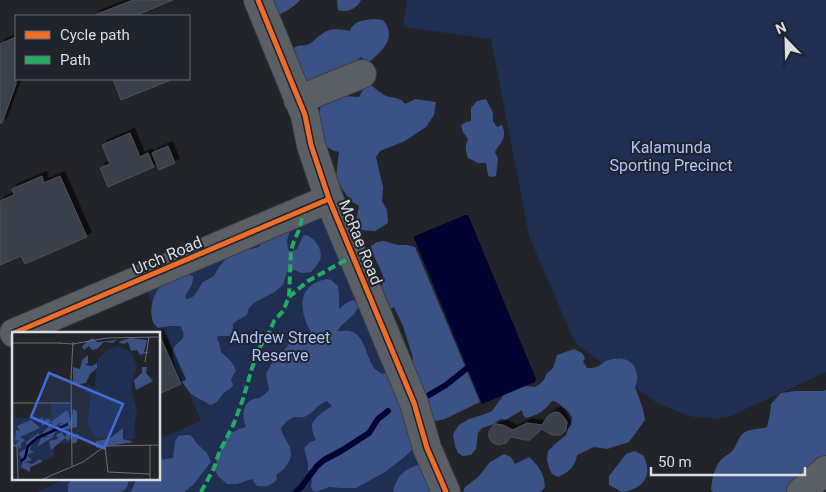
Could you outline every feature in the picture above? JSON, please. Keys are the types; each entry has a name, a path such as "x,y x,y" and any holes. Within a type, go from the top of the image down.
{"street":[{"name":"McRae Road","path":"245,0 292,118 310,145"},
{"name":"McRae Road","path":"258,0 305,115 310,145 329,199 414,403 427,448 446,492"},
{"path":"298,100 362,74"},
{"name":"Urch Road","path":"16,332 329,199"},
{"name":"Urch Road","path":"0,340 12,334"},
{"name":"McRae Road","path":"414,403 439,442 460,492"},
{"path":"801,492 826,470"}],"green space":[{"name":"Kalamunda Sporting Precinct","path":"407,0 826,0 826,372 728,417 718,419 694,417 657,403 575,343 529,236 491,39 403,27"},
{"name":"Andrew Street Reserve","path":"329,199 446,492 36,492 63,480 160,480 160,439 201,421 142,279"}],"shaded area":[{"path":"266,0 300,0 288,10 274,17"},
{"path":"337,0 361,0 354,8 345,11 338,10"},
{"path":"375,19 383,20 389,32 387,43 379,53 369,62 360,57 352,74 308,85 301,76 291,51 294,48 309,44 326,31 337,29 350,31 357,23"},
{"path":"371,85 384,95 403,101 405,104 415,99 436,102 434,115 426,127 405,141 380,151 376,157 383,187 382,201 387,210 388,223 375,231 362,230 356,220 359,206 351,201 342,189 336,176 339,152 330,149 324,144 318,130 319,113 324,97 359,97 365,86"},
{"path":"486,99 493,113 493,121 497,127 502,125 504,129 503,140 495,152 498,159 496,176 490,177 486,163 478,163 468,158 466,144 468,139 461,125 471,121 471,108 477,101"},
{"path":"465,215 469,217 536,379 535,382 482,404 414,238"},
{"path":"291,230 287,240 289,251 297,249 303,236 306,235 316,242 321,258 311,272 303,273 294,270 287,272 283,285 254,303 249,308 247,315 233,324 230,336 218,336 217,339 221,352 232,363 236,371 231,379 232,387 218,401 210,405 189,392 175,366 172,354 173,349 184,334 180,326 158,328 153,322 151,308 156,293 165,282 187,273 193,276 191,286 185,298 188,299 194,296 203,282 214,276 225,260 238,250 259,247 265,238"},
{"path":"384,241 415,247 480,402 445,419 435,421 427,416 411,373 413,358 403,326 394,307 387,311 377,294 383,284 383,278 371,246 377,242"},
{"path":"327,279 338,286 339,309 353,300 359,306 354,314 337,331 350,331 357,335 375,369 382,374 390,371 420,444 385,472 356,488 329,487 316,492 312,490 312,481 304,448 310,442 316,440 312,427 319,415 332,406 327,401 305,417 294,417 287,421 281,428 291,453 288,463 276,474 277,479 271,485 257,486 252,479 237,484 227,484 218,476 214,468 219,453 228,435 246,427 244,412 246,405 269,390 266,374 273,361 287,347 291,339 311,332 304,316 303,300 305,293 317,282"},
{"path":"574,349 582,353 585,358 583,362 587,368 599,366 606,361 614,359 626,360 633,364 637,373 635,387 645,420 629,442 607,449 594,447 577,455 571,469 565,473 558,477 552,474 547,459 548,451 566,435 571,421 566,411 556,402 552,401 543,410 534,415 526,418 522,410 504,421 482,428 478,433 476,449 471,455 463,456 458,453 453,434 459,425 469,419 492,411 508,389 539,385 546,374 553,368 557,355"},
{"path":"826,390 826,479 789,492 713,492 711,490 718,464 732,451 744,432 767,427 771,404 781,393"},
{"path":"190,435 206,452 211,462 193,485 184,492 131,492 136,480 160,480 160,460 173,458 175,441 178,436"},
{"path":"635,451 644,456 647,465 646,477 638,487 622,492 609,485 609,476 626,454"},
{"path":"504,454 511,457 515,464 529,457 533,460 543,478 545,487 541,492 463,492 465,487 478,477 490,462"},
{"path":"424,463 431,492 393,492 397,480 404,472"},
{"path":"72,480 128,480 128,483 121,492 68,492 68,484"}],"building":[{"path":"133,0 173,0 137,15 95,15"},
{"path":"15,37 16,84 2,123 0,123 0,44"},
{"path":"113,80 171,80 121,100"},
{"path":"130,133 140,157 148,153 154,167 108,187 100,168 110,164 102,145"},
{"path":"168,146 175,163 159,170 152,153"},
{"path":"42,176 44,183 60,176 87,237 25,264 21,256 0,265 0,201 14,195 12,189"},
{"path":"160,336 181,384 160,394"},
{"path":"556,412 560,413 567,422 566,430 560,435 552,435 542,429 530,440 511,437 506,443 499,445 493,443 489,438 489,431 496,424 513,430 527,423 542,425 547,417"}],"waterway":[{"path":"429,395 446,385 466,369"},
{"path":"296,492 317,466 369,433 378,419 388,411"}],"marked path":[{"path":"201,492 234,423 260,347 274,321 283,311 289,297 291,251 304,210"},
{"path":"289,297 308,281 353,256"}],"cycle path":[{"path":"258,0 305,115 311,145 329,199 414,403 427,448 446,492"},
{"path":"16,332 329,199"}]}
